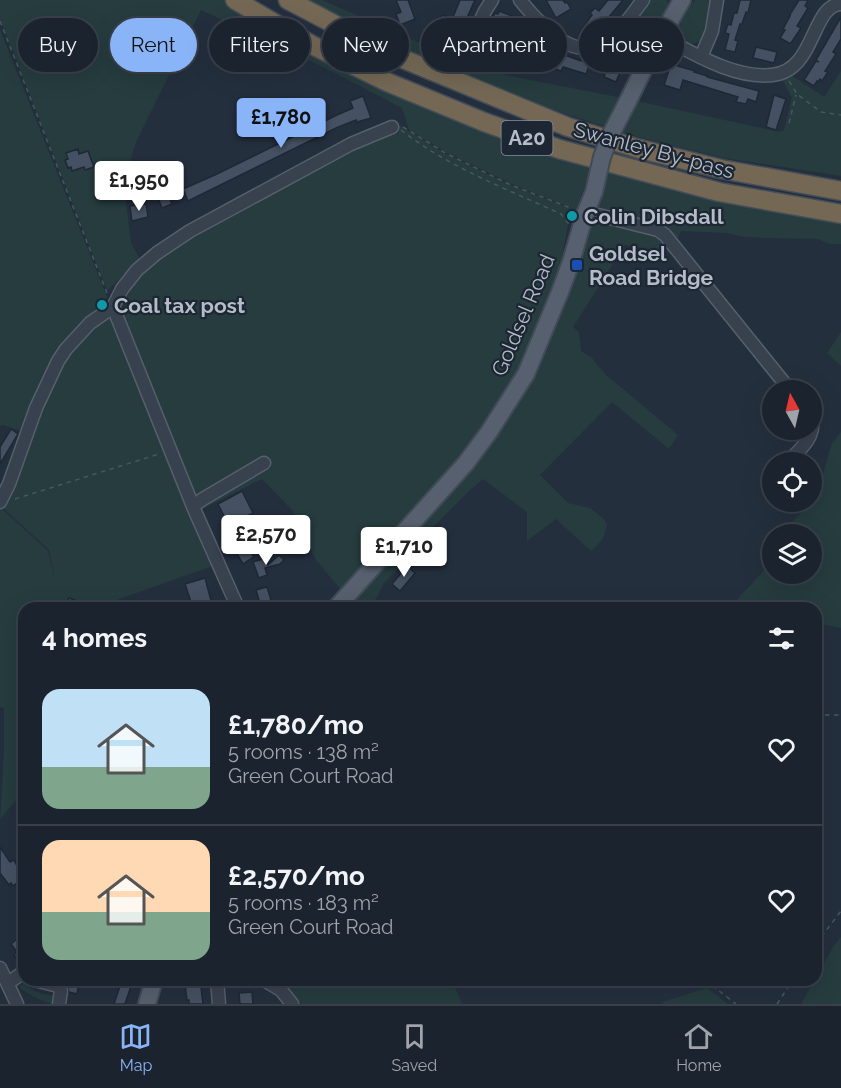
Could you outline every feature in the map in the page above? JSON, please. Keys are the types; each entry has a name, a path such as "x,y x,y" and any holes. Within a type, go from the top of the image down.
{"highway":[{"name":"Swanley By-pass","path":"235,0 312,45 387,82 484,122 549,145 719,192 841,214"},
{"name":"Swanley By-pass","path":"288,0 391,54 568,127 636,148 721,169 841,191"}],"main road":[{"name":"Goldsel Road","path":"671,18 682,0"},
{"name":"Goldsel Road","path":"341,602 466,463 489,432 525,374 560,292 594,192 602,157 610,136 642,72"},
{"path":"147,1004 152,986"}],"street":[{"path":"482,18 492,0"},
{"path":"520,0 551,32 581,48 601,44 617,33 643,0"},
{"path":"701,57 712,31 717,0"},
{"path":"684,48 744,73 774,75 784,72 797,63 805,52 824,13 836,3"},
{"path":"6,501 9,484 36,408 58,361 90,323 112,307 137,270 190,231 351,144 396,126"},
{"path":"584,219 599,217 658,230 665,235 782,380"},
{"path":"112,307 193,506 235,602"},
{"path":"796,452 807,440"},
{"path":"193,506 264,463"},
{"path":"0,969 17,1004"},
{"path":"8,983 18,976"},
{"path":"58,986 61,991 59,1004"},
{"path":"218,986 219,1004"},
{"path":"274,986 281,990 292,1004"}],"path":[{"path":"0,21 112,307"},
{"path":"784,72 797,94 821,112 841,115"},
{"path":"789,123 797,94"},
{"path":"396,126 447,154 584,219"},
{"path":"396,126 417,143 477,175 561,214 570,226 584,219"},
{"path":"6,501 171,450"},
{"path":"822,716 841,715"},
{"path":"822,936 841,911"},
{"path":"713,986 736,1004"},
{"path":"777,1004 789,986"}],"green space":[{"path":"0,0 233,0 264,18 218,18 201,10 197,18 110,18 110,72 170,72 136,142 124,185 131,243 140,259 107,291 21,72 98,72 98,18 18,18 18,65 0,19"},
{"path":"304,0 322,0 363,18 338,18"},
{"path":"649,0 667,0 668,5 661,18 635,18"},
{"path":"695,0 714,0 708,33 705,32 698,42 690,44 684,40 684,18 681,18"},
{"path":"0,30 107,297 86,319 25,432 0,426"},
{"path":"409,38 421,43 421,59 409,54"},
{"path":"310,45 322,50 322,67 310,61"},
{"path":"841,71 841,176 724,158 638,137 473,82 450,72 496,72 780,132 784,130 792,98 782,79 791,75 824,97"},
{"path":"333,72 378,72 595,158 576,210 512,184 447,153 409,130 402,108"},
{"path":"399,125 446,154 511,185 571,209 562,257 559,292 488,431 346,596 316,560 293,511 262,479 196,512 129,347 123,303 141,274 185,238 252,206 292,176 351,144"},
{"path":"606,163 841,214 841,244 830,244 818,239 744,237 727,233 681,231 672,253 625,245 573,327 579,332 581,351 592,358 605,374 678,435 669,449 612,402 540,475 568,503 590,508 604,519 607,525 603,539 591,551 556,519 527,541 527,512 483,479 424,536 434,550 431,557 408,559 384,583 376,599 371,602 349,602 466,463 566,296 579,267 596,211"},
{"path":"99,317 117,321 218,564 111,602 18,602 18,798 0,819 4,708 0,707 0,507 48,551 55,581 49,550 0,505 53,374"},
{"path":"841,332 841,366 827,353"},
{"path":"841,432 841,628 822,624 822,602 735,602 762,573 762,584 822,584 822,524 790,524 801,512 822,512 823,474 832,443"},
{"path":"841,937 841,1004 801,1004 811,986 822,986 822,967"},
{"path":"26,986 39,992 56,995 54,1004 27,993 19,987"},
{"path":"277,986 290,986 292,992 292,986 454,986 462,1004 293,1004"},
{"path":"707,988 728,1004 663,1004 662,1002"}],"building":[{"path":"396,0 408,0 415,19 409,21 409,18 397,18 396,14 401,12"},
{"path":"460,0 475,0 467,18 453,17"},
{"path":"546,0 563,0 571,9 556,18"},
{"path":"608,0 623,0 608,18 590,18 592,15 590,13 595,8 599,11"},
{"path":"740,0 751,0 748,13 746,12 740,24 735,40 738,41 735,52 725,50 729,34 725,33 728,24 731,25 734,13 737,13"},
{"path":"799,0 808,0 805,6 808,8 797,26 801,28 789,43 780,38"},
{"path":"499,11 517,18 493,18 495,13 498,14"},
{"path":"841,17 841,39 833,52 836,54 825,71 828,72 822,81 820,79 814,86 804,80 816,61 819,62 816,60"},
{"path":"756,47 777,52 774,63 753,58"},
{"path":"567,56 579,60 579,72 567,68"},
{"path":"684,68 707,77 759,91 756,102 748,99 746,104 736,102 738,97 683,80 680,90 664,85 668,72 684,72"},
{"path":"598,72 620,72 616,82 604,77 605,75"},
{"path":"774,95 786,99 776,130 766,127"},
{"path":"363,96 371,118 357,122 356,120 336,128 188,201 183,189 353,108 350,101"},
{"path":"78,149 79,154 88,151 94,167 72,171 71,167 68,168 65,160 68,159 66,153"},
{"path":"168,194 172,204 162,208 158,198"},
{"path":"146,204 148,217 132,221 130,206"},
{"path":"11,429 18,434 0,464 0,447"},
{"path":"242,491 253,513 249,515 257,529 248,534 240,520 229,526 218,504"},
{"path":"244,540 254,557 243,564 233,547"},
{"path":"279,555 284,560 280,564 265,568 267,575 259,578 253,562 266,558 268,565"},
{"path":"407,566 415,573 400,591 392,584"},
{"path":"205,578 211,602 191,602 185,584"},
{"path":"267,587 271,600 259,602 256,590"},
{"path":"69,598 80,602 67,602"},
{"path":"0,847 10,862 14,860 18,868 18,882 13,886 11,883 9,885 0,873"},
{"path":"18,938 18,960 14,955 17,952 11,944"},
{"path":"67,986 78,986 77,994 69,992"},
{"path":"120,986 131,986 125,1004 114,1004"},
{"path":"185,986 201,987 203,1004 189,1004"},
{"path":"252,992 253,1004 240,1004 239,993"}],"place":[{"name":"Colin Dibsdall","path":"572,216"},
{"name":"Goldsel Road Bridge","path":"577,265"},
{"name":"Coal tax post","path":"102,305"}]}
